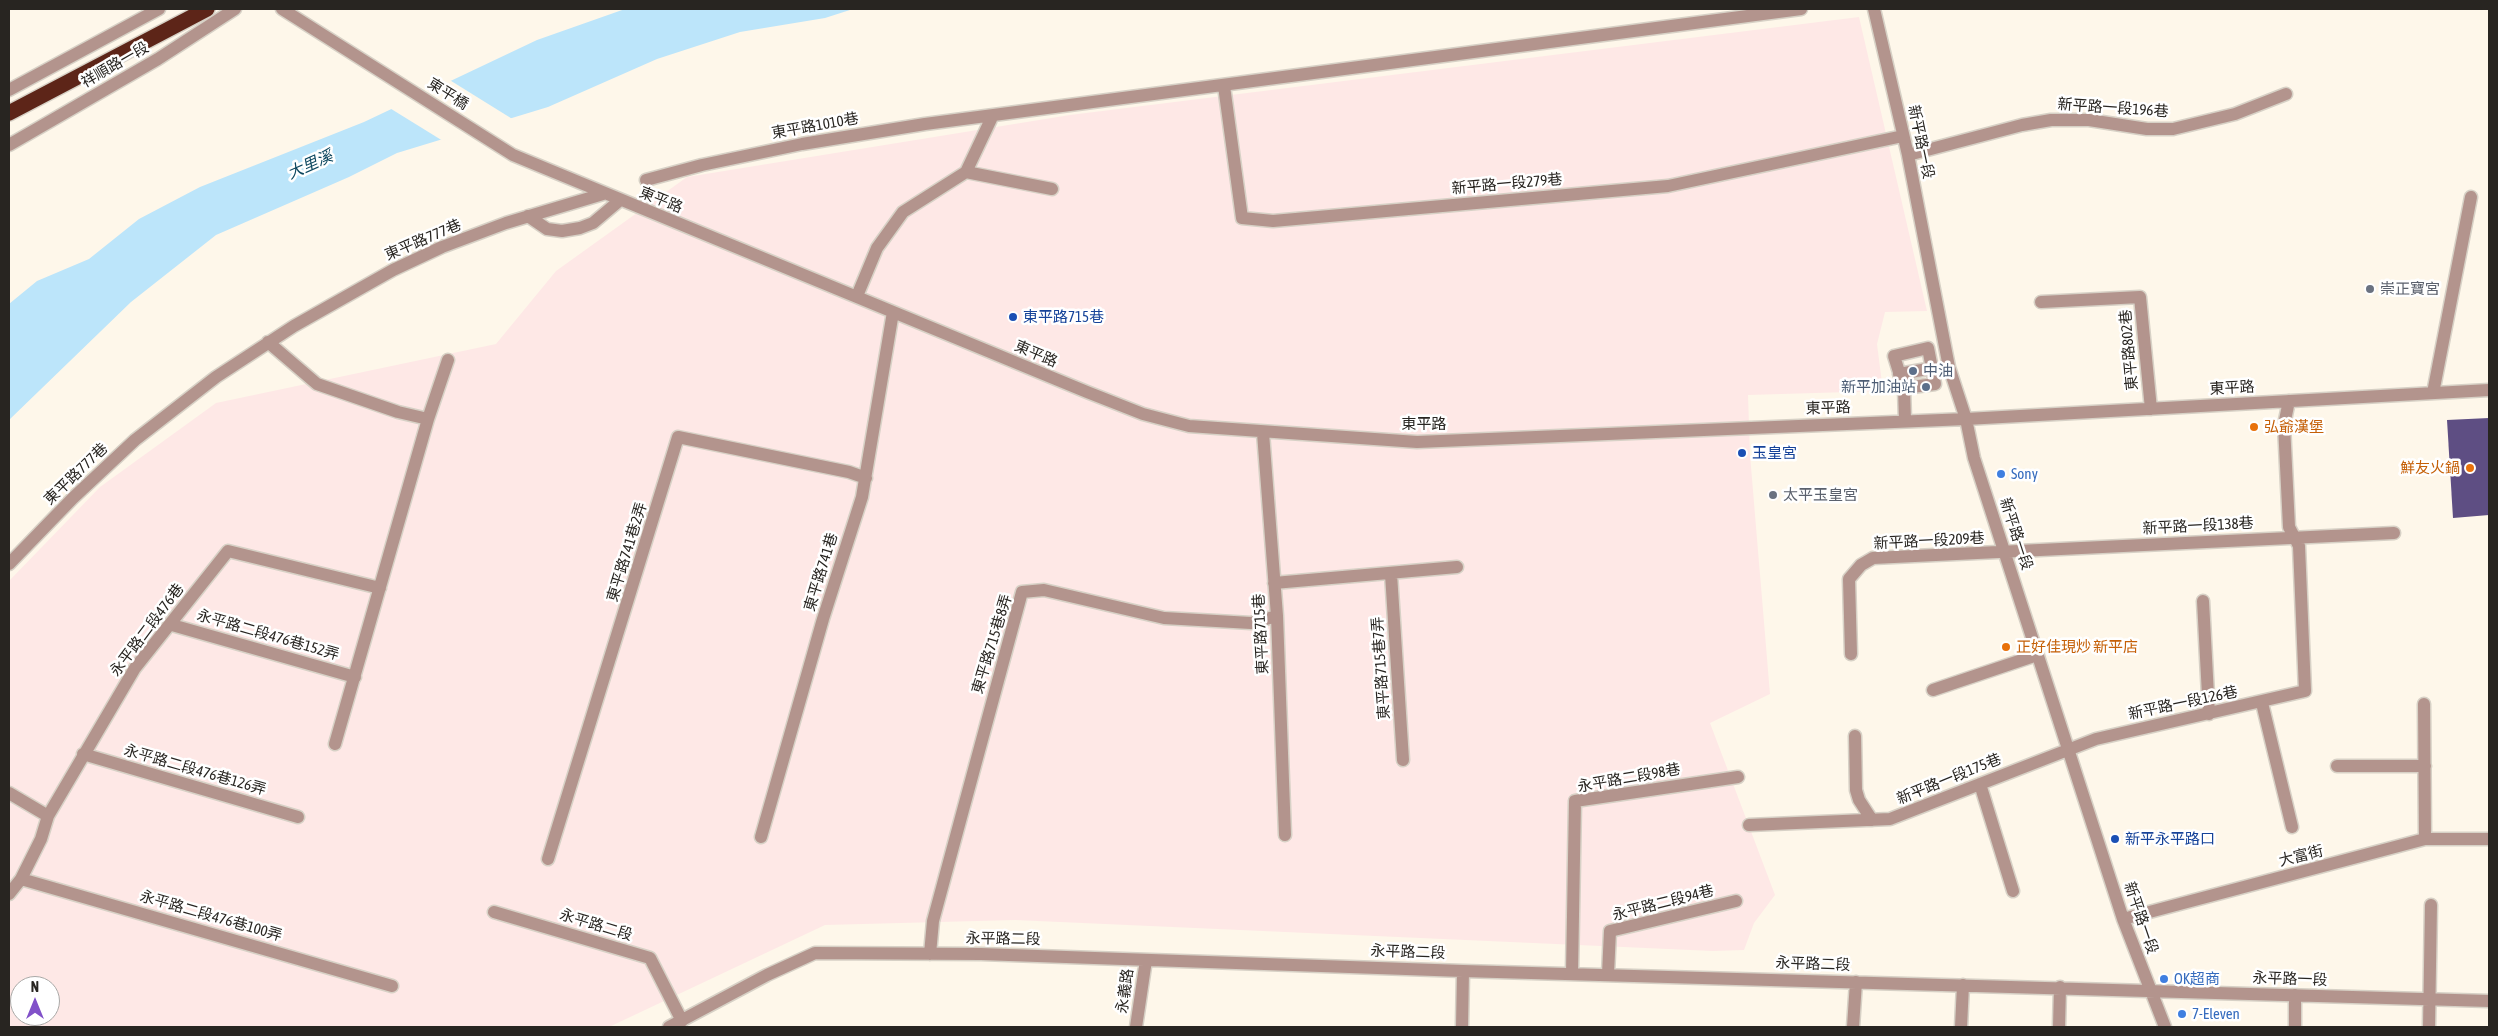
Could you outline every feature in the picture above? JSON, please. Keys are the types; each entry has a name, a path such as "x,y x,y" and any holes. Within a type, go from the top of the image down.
{"highway":[{"path":"9,113 207,9"}],"street":[{"name":"祥順路一段","path":"9,90 159,9"},
{"name":"祥順路一段","path":"9,145 158,58 236,9"},
{"name":"東平橋","path":"282,9 514,155 603,194"},
{"path":"1224,86 1801,9"},
{"name":"新平路一段","path":"1874,9 1908,155 1949,367 1966,419 1974,458 2123,919 2165,1027"},
{"name":"新平路一段279巷","path":"1224,86 1242,218 1273,222 1668,186 1903,136"},
{"name":"東平路1010巷","path":"646,180 702,165 802,144 993,115 1224,86"},
{"name":"新平路一段196巷","path":"1908,155 2022,125 2051,120 2089,120 2147,129 2173,128 2235,114 2286,94"},
{"path":"857,296 877,248 903,212 966,172 993,115"},
{"path":"966,172 1052,189"},
{"name":"東平路","path":"603,194 1144,414 1189,426 1263,433 1417,442 1966,419 2489,390"},
{"name":"東平路777巷","path":"9,564 72,498 135,440 216,377 268,342 393,270 442,247 528,216 603,194"},
{"path":"2433,393 2470,197"},
{"path":"528,216 547,229 562,231 580,228 593,223 619,201"},
{"name":"東平路802巷","path":"2041,302 2140,297 2151,409"},
{"name":"東平路741巷","path":"761,837 823,619 862,496 893,312"},
{"path":"268,342 317,384 398,412 428,419"},
{"path":"1904,388 1935,384 1928,348 1894,356 1904,388 1905,421"},
{"path":"335,744 428,419 448,360"},
{"path":"1899,374 1932,368"},
{"path":"2289,400 2284,425 2289,527 2294,537"},
{"name":"東平路715巷","path":"1263,433 1277,616 1285,834"},
{"name":"東平路741巷2弄","path":"548,859 678,437 849,472 866,478"},
{"name":"新平路一段138巷","path":"2005,553 2394,533"},
{"name":"新平路一段126巷","path":"2068,748 2096,739 2305,691 2299,546 2294,537"},
{"name":"永平路二段476巷","path":"9,894 21,879 41,839 48,816 135,668 172,625 228,551 380,588"},
{"name":"新平路一段209巷","path":"1852,654 1849,579 1861,565 1873,558 2005,553"},
{"path":"1274,583 1457,567"},
{"name":"東平路715巷7弄","path":"1391,574 1403,760"},
{"name":"東平路715巷8弄","path":"930,954 933,921 1022,592 1044,590 1164,618 1252,623 1277,616"},
{"path":"2203,601 2208,714"},
{"name":"永平路二段476巷152弄","path":"172,625 355,676"},
{"path":"1933,690 2037,654"},
{"path":"2262,702 2292,827"},
{"path":"2424,704 2425,840"},
{"path":"1855,736 1856,790 1859,800 1872,820"},
{"name":"新平路一段175巷","path":"1749,825 1890,819 2068,748"},
{"name":"永平路二段476巷126弄","path":"83,754 298,816"},
{"path":"2337,766 2425,766"},
{"name":"永平路二段98巷","path":"1572,973 1575,801 1738,777"},
{"path":"1980,784 2013,891"},
{"path":"9,793 48,816"},
{"name":"大富街","path":"2123,919 2425,840 2489,839"},
{"name":"永平路二段476巷100弄","path":"21,879 392,986"},
{"name":"永平路二段94巷","path":"1608,974 1610,932 1736,901"},
{"path":"2429,1027 2431,906"},
{"name":"永平路二段","path":"494,912 650,958 682,1021"},
{"name":"永平路二段","path":"669,1027 767,974 815,952 1146,960 2150,991"},
{"name":"永義路","path":"1136,1027 1146,960"},
{"path":"1462,1027 1463,971"},
{"path":"1853,1027 1856,982"},
{"path":"1961,1027 1963,985"},
{"path":"2059,1027 2060,987"},
{"name":"永平路一段","path":"2150,991 2489,1001"},
{"path":"2295,995 2295,1027"}],"shaded area":[{"path":"1859,17 1927,311 1885,312 1877,344 1883,391 1748,395 1750,455 1770,694 1710,723 1775,895 1754,923 1744,950 1713,951 1015,920 825,925 609,1027 9,1027 9,581 100,487 216,403 496,344 556,271 687,177 1070,115"}],"water":[{"name":"大里溪","path":"625,9 853,9 825,18 740,32 657,59 548,107 397,153 349,177 216,235 131,302 9,420 9,304 37,281 89,259 139,219 200,187 364,122 537,40"}],"pier":[{"path":"448,79 514,120 443,141 388,107"}],"building":[{"name":"鮮友火鍋","path":"2489,418 2489,515 2453,518 2447,420"}],"place":[{"name":"崇正寶宮","path":"2370,289"},
{"name":"東平路715巷","path":"1013,317"},
{"name":"中油","path":"1913,371"},
{"name":"新平加油站","path":"1926,387"},
{"name":"弘爺漢堡","path":"2254,427"},
{"name":"玉皇宮","path":"1742,453"},
{"name":"鮮友火鍋","path":"2470,468"},
{"name":"Sony","path":"2001,474"},
{"name":"太平玉皇宮","path":"1773,495"},
{"name":"正好佳現炒 新平店","path":"2006,647"},
{"name":"新平永平路口","path":"2115,839"},
{"name":"OK超商","path":"2164,979"},
{"name":"7-Eleven","path":"2182,1014"}]}
